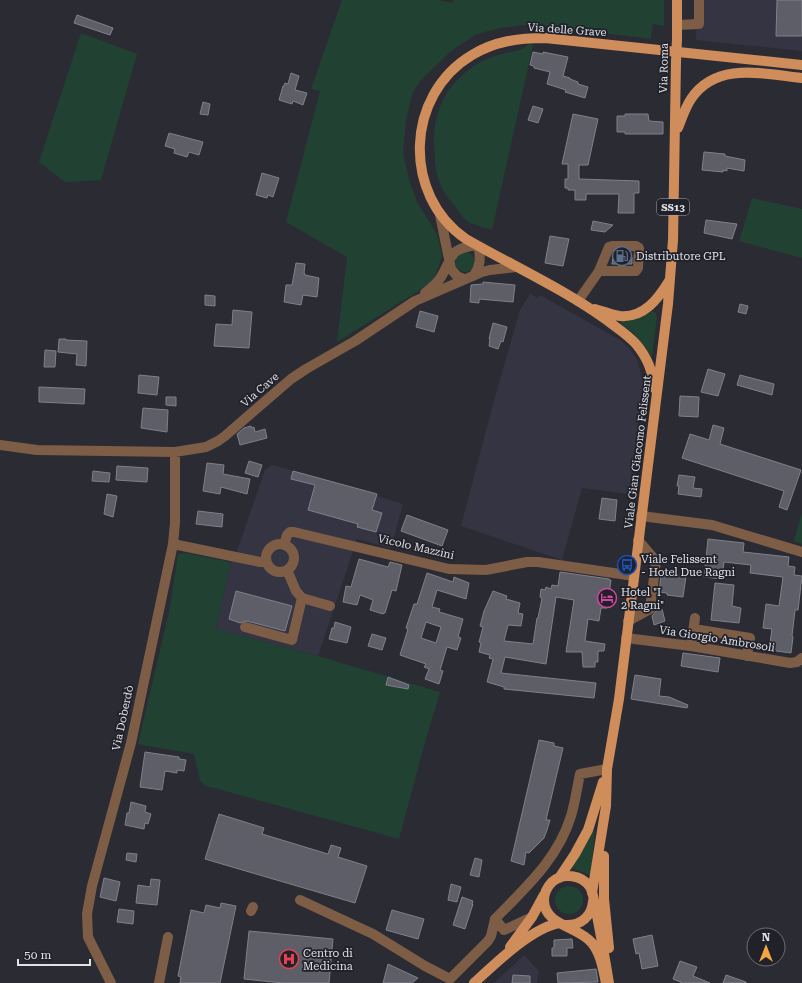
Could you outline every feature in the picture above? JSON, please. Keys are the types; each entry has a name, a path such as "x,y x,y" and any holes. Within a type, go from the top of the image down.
{"main road":[{"name":"Via Roma","path":"675,137 677,0"},
{"name":"Via delle Grave","path":"654,411 653,381 645,356 630,338 582,303 477,246 456,232 440,215 426,189 420,164 420,138 426,112 437,90 451,71 484,48 510,40 545,38 802,64"},
{"path":"675,137 683,114 691,98 706,84 716,78 726,74 747,72 802,78"},
{"name":"Viale Gian Giacomo Felissent","path":"504,955 532,917 545,892 553,881 559,878 575,854 588,830 607,769 619,699 671,278 675,137"},
{"name":"Via delle Grave","path":"582,303 620,316 634,315 645,310 656,300 671,278"},
{"name":"Viale Gian Giacomo Felissent","path":"561,924 571,925 585,920 593,907 593,896 606,806 607,769"},
{"path":"606,806 603,886 609,983"},
{"path":"559,878 573,876 579,878 585,882 593,896"},
{"path":"545,892 545,907 548,914 552,919 585,936 595,947 609,983"},
{"name":"Viale Gian Giacomo Felissent","path":"593,896 609,983"},
{"path":"474,983 504,955 539,930 551,925 561,924"}],"street":[{"path":"677,25 699,24 699,0"},
{"path":"416,301 440,279 449,258 456,250 460,248 477,246 480,263 479,268 469,277 454,273 450,264 449,258 440,215"},
{"name":"Via Cave","path":"0,445 37,450 175,452 197,449 218,441 298,374 354,341 416,301 469,277 490,270 516,267"},
{"path":"582,303 599,271"},
{"name":"Via Doberdò","path":"111,983 88,937 87,914 92,886 131,743 173,544 175,523 175,452"},
{"path":"641,516 712,525 802,552"},
{"name":"Vicolo Mazzini","path":"284,544 287,535 290,532 294,532 449,569 486,570 527,562 538,562 634,576"},
{"path":"628,621 650,609 656,561 638,540"},
{"path":"173,544 260,562 266,561"},
{"path":"279,544 284,544 292,550 294,555 293,563 283,572 274,571 268,565 266,556 270,548 279,544"},
{"path":"287,570 296,591 302,598 330,606"},
{"path":"245,627 292,640 302,598"},
{"path":"692,646 695,618"},
{"path":"694,629 750,638 747,656"},
{"name":"Via Giorgio Ambrosoli","path":"626,638 692,646 790,663 797,662 802,658"},
{"path":"300,900 373,934 452,981 488,941 495,919 549,862 571,816 580,774 607,769"},
{"path":"495,919 504,930 532,917"},
{"path":"159,983 168,937"}],"shaded area":[{"path":"697,0 802,0 802,51 696,40"},
{"path":"530,294 538,298 540,295 622,341 637,359 643,382 629,494 582,488 562,560 461,526 520,310"},
{"path":"272,465 403,504 391,548 357,539 318,656 216,629 231,562 237,551 265,470"},
{"path":"524,955 539,971 537,983 494,983"}],"green space":[{"path":"342,0 438,0 452,3 454,0 664,0 664,26 653,24 651,39 546,26 523,25 500,28 477,34 451,51 421,80 413,92 406,120 403,153 410,183 417,202 437,234 442,256 433,282 337,342 347,257 286,222 320,91 311,89"},
{"path":"81,33 137,54 101,180 65,182 39,162"},
{"path":"529,44 533,45 492,230 467,221 445,193 437,175 435,163 434,132 436,121 443,100 449,90 466,72 485,60 518,50"},
{"path":"752,198 802,209 802,258 739,241"},
{"path":"465,252 472,255 475,262 472,269 465,272 458,269 455,262 458,255"},
{"path":"651,311 655,312 657,316 652,356 634,334 620,323 622,321 644,316"},
{"path":"802,513 802,544 794,541"},
{"path":"186,553 231,562 216,629 318,656 440,692 399,839 207,786 206,787 200,780 194,754 138,744 170,607 178,554"},
{"path":"594,830 591,874 589,875 572,868"},
{"path":"569,886 579,890 583,900 579,910 569,914 559,910 555,900 559,890"}],"building":[{"path":"777,0 802,0 802,36 776,36"},
{"path":"77,15 113,28 110,35 74,23"},
{"path":"533,52 543,54 543,52 568,57 563,76 578,82 578,84 588,87 585,98 565,92 566,90 547,84 550,72 534,68 534,66 530,65"},
{"path":"291,73 299,76 295,90 307,93 303,105 293,101 292,104 279,100 283,86 285,83 288,84"},
{"path":"203,102 210,104 208,115 200,114"},
{"path":"533,106 543,109 538,123 528,120"},
{"path":"573,114 598,119 588,165 579,165 579,179 639,181 639,193 634,193 634,213 618,213 619,194 586,194 586,200 575,200 575,190 568,190 568,188 565,188 565,179 568,179 568,164 562,164"},
{"path":"625,114 648,114 649,121 663,122 663,134 625,134 625,132 617,132 617,116 625,116"},
{"path":"169,133 203,142 199,155 189,152 187,157 174,153 175,149 165,146"},
{"path":"704,152 725,154 725,156 745,160 744,171 727,168 727,171 723,170 723,172 702,170"},
{"path":"262,173 279,178 273,197 268,195 267,198 256,195"},
{"path":"706,220 737,224 732,239 704,233"},
{"path":"593,221 613,225 605,232 591,230"},
{"path":"550,236 569,239 563,266 545,263"},
{"path":"613,257 632,257 632,264 612,264"},
{"path":"296,263 305,264 305,275 319,278 317,297 303,295 301,305 284,302 286,285 292,285"},
{"path":"483,282 515,285 513,302 479,299 479,303 470,302 471,285 483,284"},
{"path":"205,295 215,296 215,306 205,305"},
{"path":"740,304 748,306 746,314 738,312"},
{"path":"233,310 252,312 249,348 214,346 216,324 232,325"},
{"path":"420,311 438,316 434,332 416,327"},
{"path":"493,323 507,327 503,342 501,341 498,349 489,346"},
{"path":"59,339 87,341 86,366 76,365 77,354 58,352"},
{"path":"45,350 56,351 55,367 44,367"},
{"path":"708,369 725,374 718,396 701,392"},
{"path":"139,375 159,377 157,395 138,393"},
{"path":"740,375 774,384 772,395 737,385"},
{"path":"39,387 85,389 84,404 39,402"},
{"path":"680,396 699,397 698,417 679,416"},
{"path":"166,397 176,397 176,406 166,405"},
{"path":"143,408 168,410 167,432 141,428"},
{"path":"713,425 724,428 720,444 801,470 787,510 779,507 784,491 682,458 690,434 709,440"},
{"path":"251,426 252,428 254,427 255,432 265,429 267,438 240,445 237,434 244,428"},
{"path":"249,461 262,465 258,477 245,473"},
{"path":"207,463 224,465 223,474 250,479 247,494 221,487 220,494 203,491"},
{"path":"117,466 148,468 147,482 116,480"},
{"path":"93,471 110,473 109,482 92,481"},
{"path":"293,471 377,494 372,510 382,513 376,532 357,527 358,524 308,510 315,485 291,479"},
{"path":"679,475 695,477 693,488 702,489 701,497 678,494 679,486 677,486"},
{"path":"107,494 117,496 113,517 104,514"},
{"path":"602,498 617,500 615,521 599,519"},
{"path":"198,511 223,514 222,527 196,524"},
{"path":"407,515 448,530 442,546 401,531"},
{"path":"708,539 744,543 743,552 789,557 788,566 795,567 794,575 802,576 798,610 795,610 791,653 769,650 772,629 763,628 766,604 779,606 783,577 750,573 751,565 724,562 722,579 704,577"},
{"path":"359,559 388,567 390,562 402,565 396,591 392,590 385,613 383,614 370,610 373,600 360,595 357,605 343,602 346,586 351,587"},
{"path":"560,572 611,580 607,608 601,608 599,621 588,619 585,641 605,644 604,651 598,651 598,662 595,662 595,667 583,667 582,652 566,652 574,600 556,597 546,664 505,657 501,673 596,683 594,698 504,689 504,687 487,682 493,659 489,658 490,655 479,652 481,643 479,642 483,627 480,626 484,611 493,591 507,596 506,599 520,603 518,613 523,614 521,626 508,625 504,641 533,644 542,598 540,597 541,589 545,590 546,587 551,589 552,585 558,586"},
{"path":"427,573 453,582 454,577 469,583 466,599 437,590 432,607 440,609 439,612 463,619 458,637 461,638 457,650 447,647 440,670 443,671 439,684 425,679 429,669 424,667 426,664 400,655 408,629 406,628 414,604 417,604","holes":["426,622 441,627 436,643 421,638"]},
{"path":"670,574 686,576 683,597 667,595 667,593 659,592 661,575 670,576"},
{"path":"715,583 734,585 732,606 741,608 739,623 711,620"},
{"path":"236,591 292,606 285,631 247,621 240,623 229,619"},
{"path":"662,609 665,621 654,625 652,616 656,611"},
{"path":"335,622 351,627 347,643 329,639"},
{"path":"372,634 386,638 382,650 368,646"},
{"path":"683,653 720,658 718,672 681,666"},
{"path":"635,675 661,679 659,696 669,697 688,705 687,708 631,699"},
{"path":"388,677 409,685 408,689 386,685"},
{"path":"539,740 554,743 554,746 563,748 546,820 550,820 547,830 544,838 529,853 526,852 524,865 511,861"},
{"path":"145,752 179,757 179,759 186,760 184,771 177,770 177,773 165,771 162,790 140,787"},
{"path":"131,802 146,806 145,812 151,814 148,824 145,823 144,829 125,825"},
{"path":"219,814 264,828 262,834 328,854 331,845 341,848 338,857 367,866 355,903 205,859"},
{"path":"127,853 137,854 136,862 126,860"},
{"path":"475,858 482,860 479,877 470,875"},
{"path":"104,878 120,882 116,901 100,897"},
{"path":"151,879 160,880 157,905 136,903 138,885 150,887"},
{"path":"451,884 461,887 457,902 448,900"},
{"path":"462,897 473,901 465,929 453,925"},
{"path":"221,903 236,906 220,983 180,983 181,977 178,976 191,910 204,913 206,905 220,908"},
{"path":"119,909 134,911 133,924 117,922"},
{"path":"392,910 424,919 418,939 386,930"},
{"name":"Centro di Medicina","path":"249,931 333,939 329,983 283,983 244,979"},
{"path":"652,935 658,966 642,969 639,953 636,954 633,939"},
{"path":"572,939 573,948 567,948 567,956 552,956 554,940"},
{"path":"680,961 697,967 693,976 710,983 683,983 673,979"},
{"path":"388,964 418,978 412,983 383,983"},
{"path":"596,969 598,982 558,983 557,973"},
{"path":"513,975 530,976 530,983 512,983"},
{"path":"726,975 746,982 746,983 723,983"}],"place":[{"name":"Distributore GPL","path":"622,256"},
{"name":"Viale Felissent - Hotel Due Ragni","path":"627,565"},
{"name":"Hotel \"I 2 Ragni\"","path":"607,598"},
{"name":"Centro di Medicina","path":"289,959"}]}
